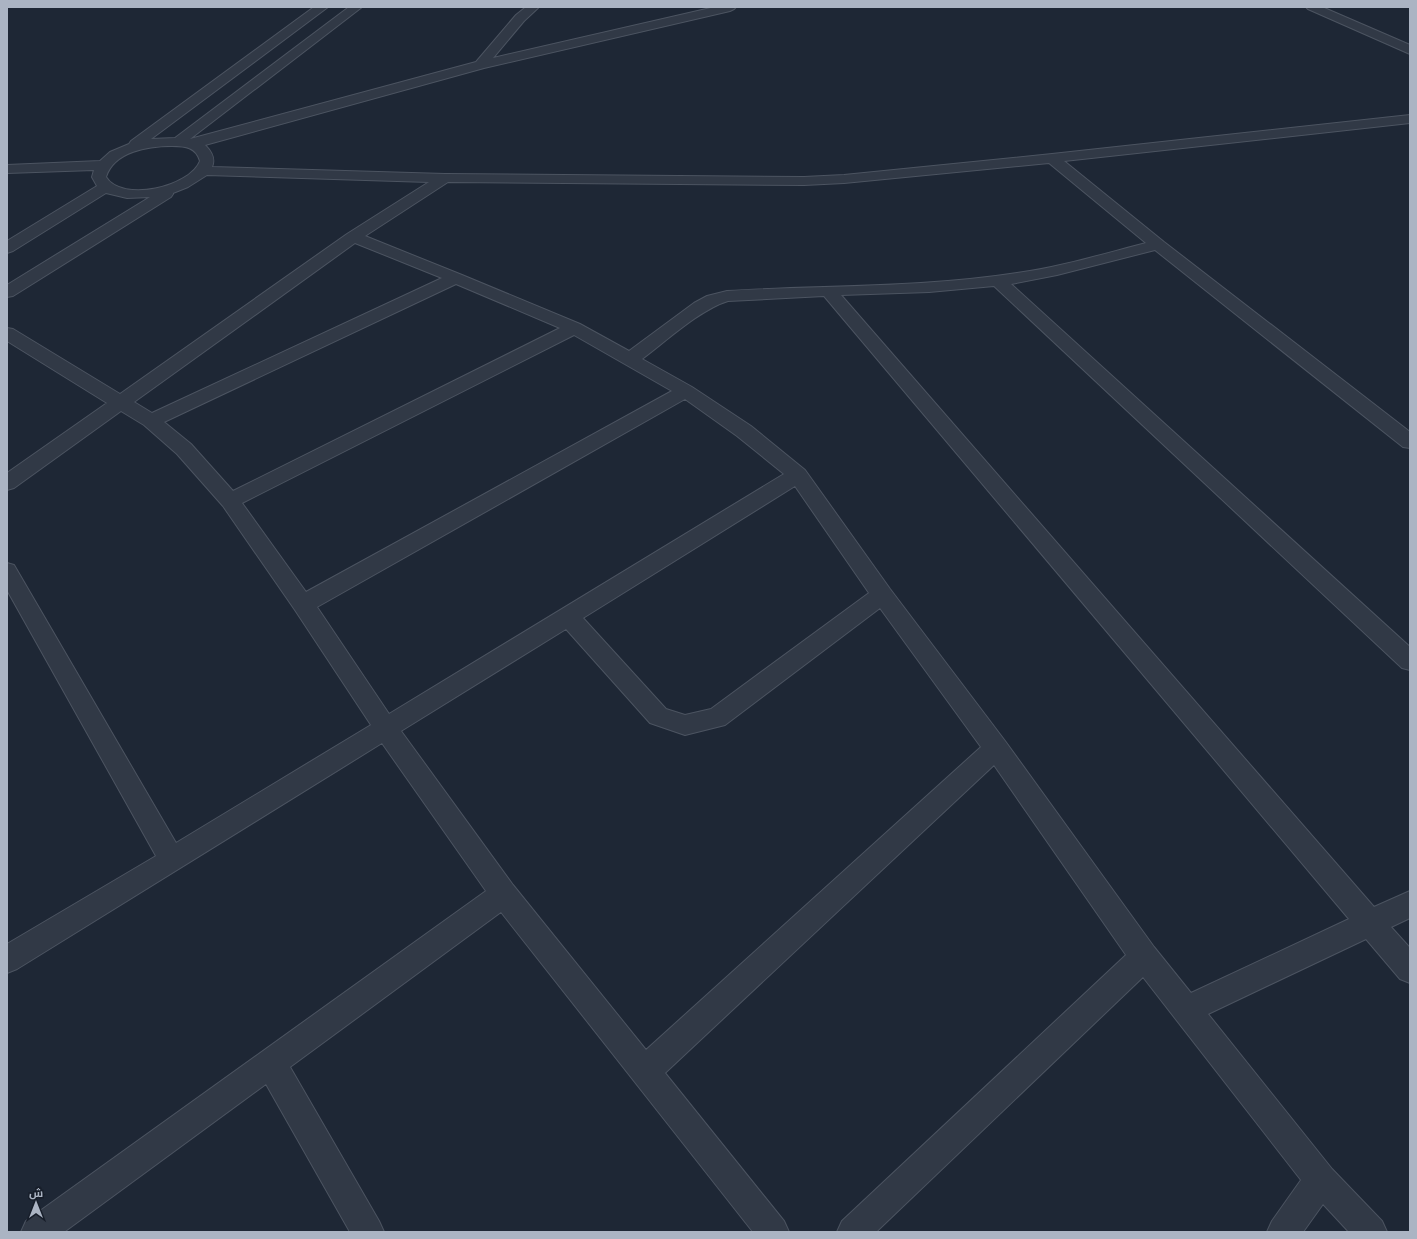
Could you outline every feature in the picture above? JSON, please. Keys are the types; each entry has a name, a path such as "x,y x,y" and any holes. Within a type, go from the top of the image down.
{"street":[{"path":"128,150 322,7"},
{"path":"185,143 356,7"},
{"path":"481,65 520,18 533,7"},
{"path":"178,187 158,192 137,194 119,193 105,187 99,177 104,165 113,157 144,144 161,142 185,143 481,65 730,7"},
{"path":"1312,7 1410,50"},
{"path":"202,171 445,178 804,181 844,179 1407,122"},
{"path":"7,292 178,187 192,180 202,171 207,161 204,151 185,143"},
{"path":"1052,158 1158,245 1410,442"},
{"path":"7,169 104,165"},
{"path":"7,483 353,237 445,178"},
{"path":"7,248 105,187"},
{"path":"353,237 456,278 574,328 686,391 744,431 798,475 882,595 996,748 1144,957 1321,1180 1371,1232"},
{"path":"630,359 700,307 718,298 744,295 940,287 998,281 1042,274 1158,245"},
{"path":"151,421 456,278"},
{"path":"998,281 1410,661"},
{"path":"829,292 1410,969"},
{"path":"230,501 574,328"},
{"path":"7,333 151,421 184,449 230,501 303,604 386,729 504,894 772,1232"},
{"path":"303,604 686,391"},
{"path":"7,959 172,860 798,475"},
{"path":"7,571 172,860"},
{"path":"568,617 658,716 685,725 717,718 882,595"},
{"path":"645,1071 996,748"},
{"path":"37,1232 504,894"},
{"path":"1186,1010 1369,922 1410,904"},
{"path":"853,1232 1144,957"},
{"path":"271,1063 368,1232"},
{"path":"1283,1232 1321,1180"}]}
